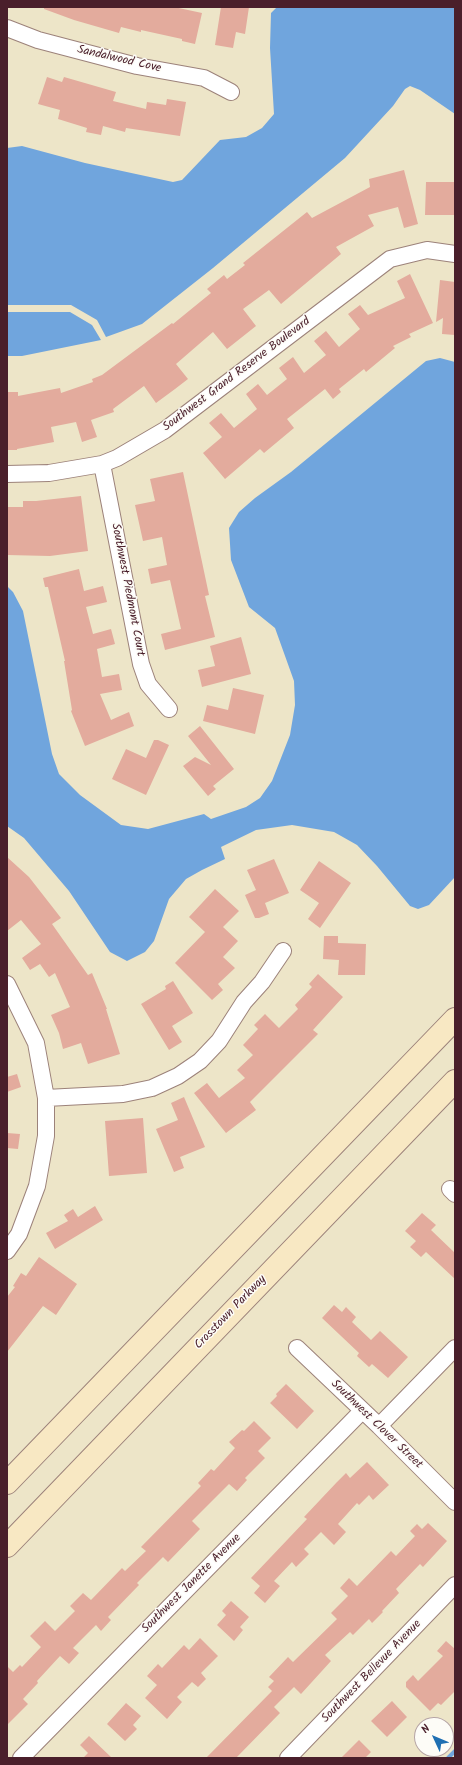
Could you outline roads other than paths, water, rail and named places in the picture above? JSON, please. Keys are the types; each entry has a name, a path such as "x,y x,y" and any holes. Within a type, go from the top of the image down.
{"main road":[{"path":"7,1483 455,1019"},
{"name":"Crosstown Parkway","path":"7,1546 455,1081"}],"street":[{"name":"Sandalwood Cove","path":"7,28 38,40 137,66 204,78 231,92"},
{"name":"Southwest Grand Reserve Boulevard","path":"7,474 49,473 102,464 117,458 165,430 390,259 427,250 455,254"},
{"name":"Southwest Piedmont Court","path":"102,464 141,664 148,684 169,709"},
{"path":"46,1098 123,1094 152,1088 178,1076 200,1061 219,1041 244,1002 262,982 283,951"},
{"path":"7,984 36,1043 46,1098 46,1136 37,1186 19,1234 7,1251"},
{"name":"Southwest Clover Street","path":"297,1348 379,1426 455,1502"},
{"path":"379,1426 455,1348"},
{"name":"Southwest Janette Avenue","path":"21,1758 362,1411"},
{"name":"Southwest Bellevue Avenue","path":"288,1758 455,1586"}],"water":[{"path":"277,7 455,7 455,114 420,90 410,86 405,89 393,106 345,158 213,268 142,324 106,337 97,320 71,305 7,305 7,148 22,146 85,163 173,182 182,180 220,140 246,137 262,128 274,114 270,48 271,13"},
{"path":"7,312 70,312 92,325 101,340 22,356 7,356"},
{"path":"440,358 455,362 455,877 429,905 418,909 410,906 377,866 357,845 334,832 292,825 256,830 221,847 225,859 186,879 169,899 154,941 145,952 127,961 110,952 69,891 24,838 7,826 7,586 13,592 23,611 52,754 59,774 80,795 121,825 148,829 204,814 211,819 246,807 260,798 272,781 290,735 295,705 294,681 275,628 249,607 231,560 229,528 239,512 255,498 291,472 426,361"}],"waterway":[{"path":"448,1758 455,1751"}]}
